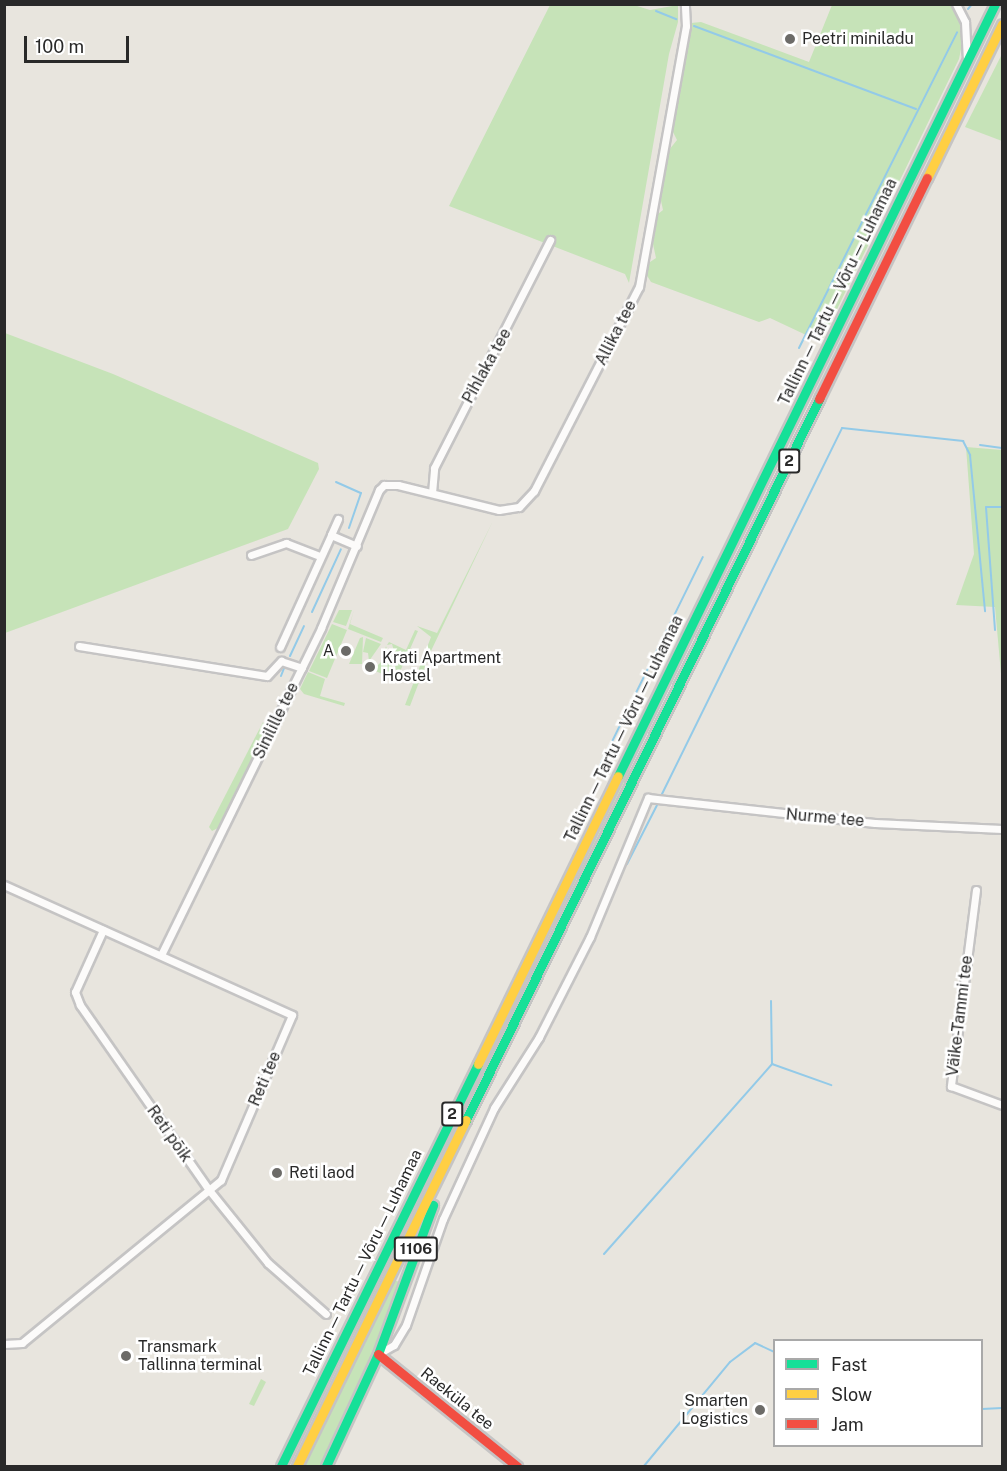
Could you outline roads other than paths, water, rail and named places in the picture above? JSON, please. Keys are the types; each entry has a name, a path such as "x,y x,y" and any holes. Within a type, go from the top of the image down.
{"main road":[{"name":"Tallinn — Tartu — Võru — Luhamaa","path":"281,1467 995,4"},
{"name":"Tallinn — Tartu — Võru — Luhamaa","path":"297,1467 1002,24"},
{"name":"1106","path":"326,1467 378,1354 451,1165 455,1145"},
{"name":"Raeküla tee","path":"378,1354 517,1467"}],"street":[{"name":"Allika tee","path":"384,485 432,493 499,510 513,509 525,503 633,301 644,268 686,26 685,4"},
{"path":"956,4 967,30 966,64"},
{"name":"Pihlaka tee","path":"432,493 434,468 550,240"},
{"name":"Sinilille tee","path":"161,955 302,668 357,546 375,498 384,485"},
{"path":"280,647 338,519"},
{"path":"332,535 357,546"},
{"path":"251,555 286,543 320,556"},
{"path":"79,646 267,676 281,661 302,668"},
{"name":"Nurme tee","path":"378,1354 394,1345 406,1325 443,1219 494,1108 544,1027 590,937 648,798 875,823 1002,829"},
{"name":"Reti tee","path":"4,885 292,1015 221,1180 22,1344 4,1344"},
{"name":"Väike-Tammi tee","path":"976,890 951,1086 1002,1105"},
{"name":"Reti põik","path":"103,930 75,992 80,1005 208,1190 268,1263 326,1314"}],"waterway":[{"path":"968,9 972,4"},
{"path":"656,11 676,19"},
{"path":"694,26 916,109"},
{"path":"799,348 957,32"},
{"path":"662,794 842,428 963,441 970,455 985,611"},
{"path":"980,445 1002,448"},
{"path":"336,482 361,493 349,528"},
{"path":"995,630 986,507 1002,507"},
{"path":"312,612 341,549"},
{"path":"599,768 703,557"},
{"path":"290,656 304,626"},
{"path":"281,676 284,668"},
{"path":"627,864 657,805"},
{"path":"604,1254 772,1064 771,1001"},
{"path":"772,1064 831,1085"},
{"path":"644,1466 730,1362 755,1343 773,1352"},
{"path":"983,1409 1002,1408"}],"place":[{"name":"Peetri miniladu","path":"790,39"},
{"name":"A","path":"346,651"},
{"name":"Krati Apartment Hostel","path":"370,667"},
{"name":"Reti laod","path":"277,1173"},
{"name":"Transmark Tallinna terminal","path":"126,1356"},
{"name":"Smarten Logistics","path":"760,1410"}]}
